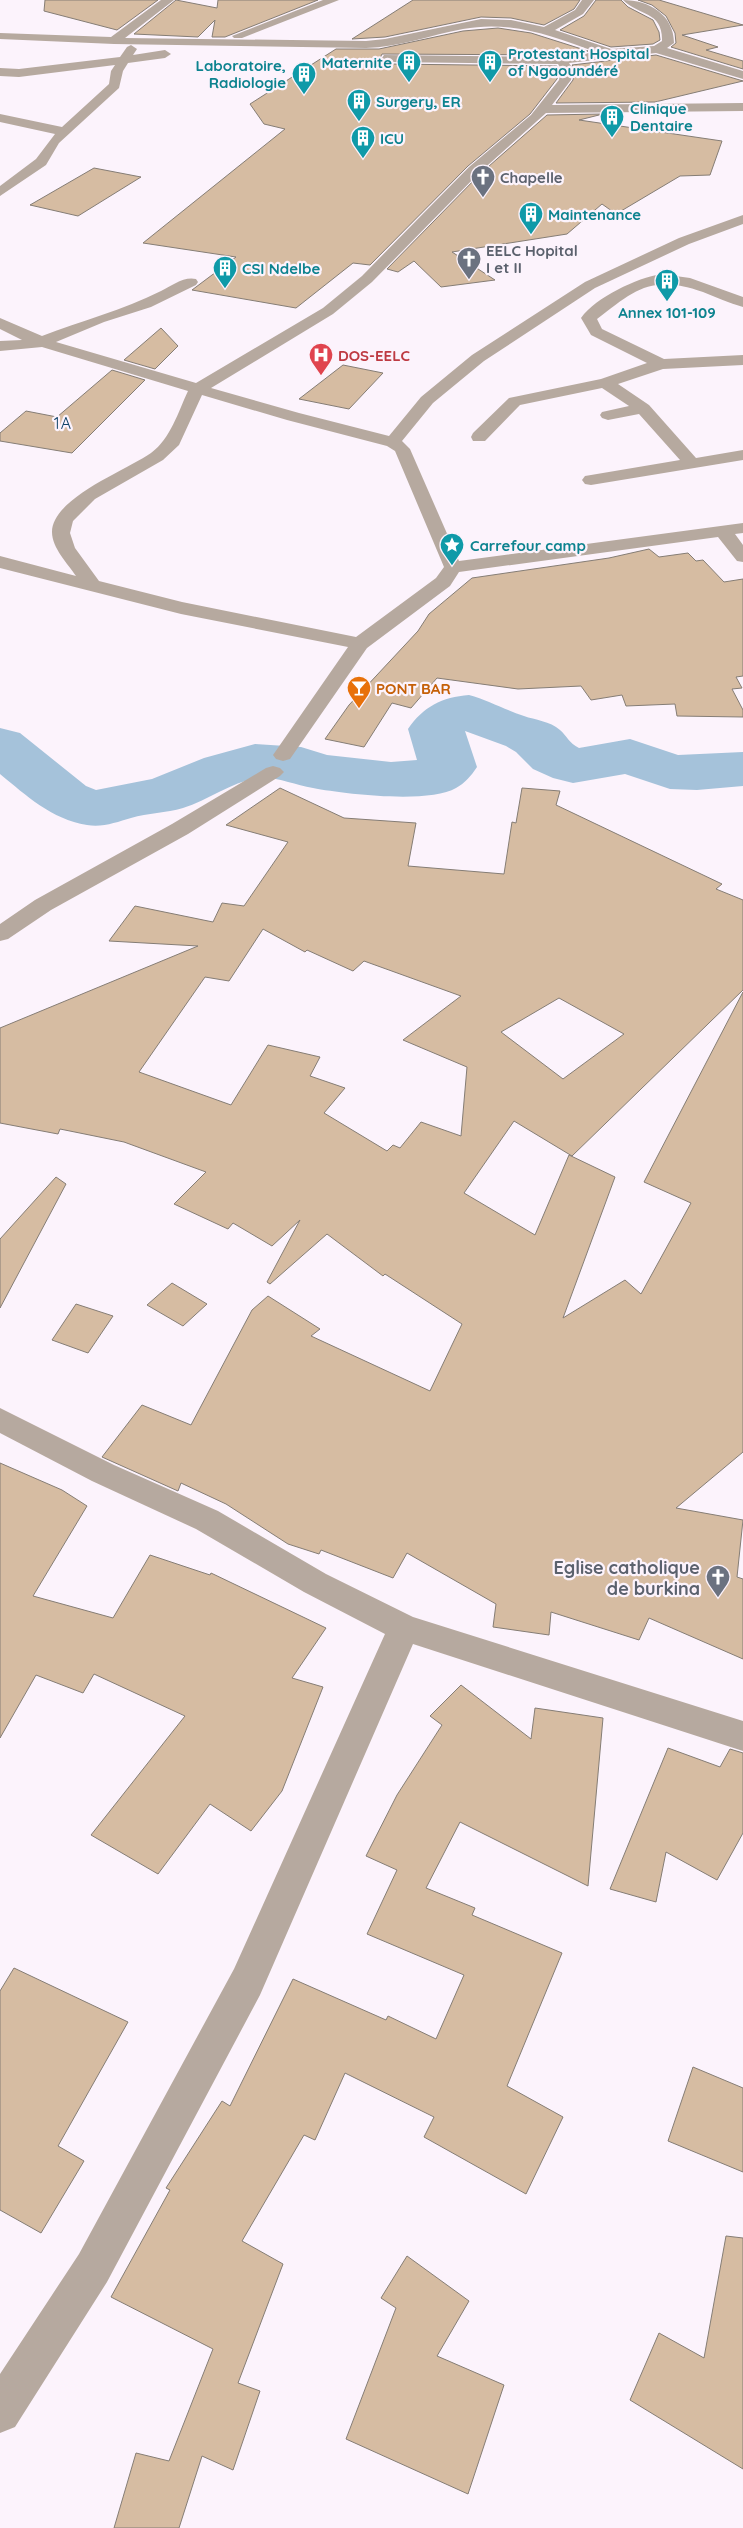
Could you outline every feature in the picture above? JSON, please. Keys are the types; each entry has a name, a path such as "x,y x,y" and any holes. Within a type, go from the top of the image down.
{"street":[{"path":"114,42 135,23 168,0"},
{"path":"0,76 123,62 156,57 185,47 220,43 333,0"},
{"path":"544,32 580,12 588,0"},
{"path":"388,58 562,61 657,49 668,43 670,32 666,23 653,12 629,0"},
{"path":"0,36 114,42 352,45 388,43 426,34 494,23 511,23 610,54"},
{"path":"0,192 40,162 54,141 115,85 118,71 135,42"},
{"path":"657,49 743,75"},
{"path":"92,585 66,548 61,533 64,520 89,496 157,456 168,446 173,441 197,389 328,310 367,279 474,170 535,118 565,80 568,69 562,61"},
{"path":"0,72 19,73"},
{"path":"542,109 743,107"},
{"path":"0,118 64,131"},
{"path":"393,442 427,400 478,358 590,284 684,241 743,219"},
{"path":"661,364 596,332 589,318 612,299 650,280 666,278 690,283 743,302"},
{"path":"0,346 39,342 99,319 146,304 191,282"},
{"path":"0,323 39,342 314,424 393,442 402,448 453,567"},
{"path":"479,437 515,400 606,383 661,364 743,360"},
{"path":"606,383 643,408 693,465"},
{"path":"608,415 643,408"},
{"path":"591,480 693,465 743,455"},
{"path":"0,934 43,905 180,829 278,763 360,644 443,582 453,567 743,528"},
{"path":"723,531 743,556"},
{"path":"0,562 181,608 360,644"},
{"path":"0,1419 103,1473 207,1520 315,1583 404,1628 743,1736"},
{"path":"0,2412 93,2268 247,1982 404,1628"}],"building":[{"path":"45,0 158,0 117,30 44,11"},
{"path":"176,0 217,8 218,0 318,0 225,37 212,37 215,20 198,37 134,34"},
{"path":"413,0 580,0 574,9 544,25 511,18 481,17 385,37 352,39"},
{"path":"596,0 621,0 628,7 653,20 659,32 660,40 653,44 611,47 560,30 584,16"},
{"path":"638,0 659,0 743,25 682,35 718,47 706,50 743,61 743,69 671,47 676,43 675,33 666,16 652,5"},
{"path":"498,28 531,33 588,51 562,55 382,54 380,58 388,64 557,66 559,69 557,79 530,114 468,166 370,265 353,263 296,308 192,290 236,257 143,243 285,129 264,124 250,104 336,49 379,49 463,31"},
{"path":"656,55 743,81 655,102 556,103 573,80 575,69 572,65"},
{"path":"603,114 579,120 722,141 710,175 680,176 616,214 602,204 567,234 452,252 495,280 441,287 414,261 398,272 387,269 480,174 547,115"},
{"path":"94,168 141,177 78,216 30,205"},
{"path":"161,328 178,346 155,369 124,360"},
{"path":"343,365 383,373 349,409 299,399"},
{"path":"112,370 145,380 72,453 0,441 0,433 26,411 57,417"},
{"path":"649,549 659,557 688,553 696,561 703,560 724,582 743,579 743,676 736,677 742,688 732,689 743,710 743,717 677,716 675,704 626,706 622,695 591,700 581,686 518,689 437,678 411,708 392,703 364,747 325,739 349,705 418,631 429,614 472,578 609,558"},
{"path":"280,788 344,818 416,823 408,866 504,874 512,822 516,823 522,788 560,791 556,805 722,884 716,889 743,900 743,990 572,1156 514,1121 464,1193 535,1235 569,1155 615,1177 563,1318 625,1280 641,1294 691,1203 644,1182 743,992 743,1452 676,1508 743,1520 737,1577 743,1579 743,1659 649,1618 639,1640 551,1612 549,1635 493,1627 496,1604 407,1553 393,1578 321,1550 319,1554 288,1544 226,1504 181,1483 178,1491 102,1457 142,1405 191,1425 252,1310 268,1296 320,1329 311,1336 430,1391 462,1324 385,1274 383,1276 327,1234 270,1284 267,1282 300,1220 272,1246 233,1223 228,1229 174,1204 206,1172 124,1142 60,1129 58,1134 0,1123 0,1028 198,946 109,941 135,906 213,922 222,903 244,906 288,842 226,825","holes":["263,929 305,952 307,950 353,971 364,961 461,996 403,1040 467,1067 461,1136 421,1122 400,1148 393,1145 387,1151 324,1113 345,1088 310,1076 320,1057 268,1045 231,1105 139,1072 205,977 229,981","559,998 624,1034 563,1079 501,1032"]},
{"path":"56,1177 66,1184 0,1308 0,1239"},
{"path":"172,1283 207,1304 183,1326 147,1305"},
{"path":"76,1304 113,1316 88,1353 52,1340"},
{"path":"0,1463 62,1490 87,1506 33,1596 113,1618 150,1555 210,1575 211,1573 326,1628 292,1678 323,1687 282,1791 251,1831 210,1804 158,1874 91,1835 185,1716 94,1674 83,1693 36,1675 0,1738"},
{"path":"461,1685 531,1739 535,1708 603,1718 588,1886 460,1822 426,1888 475,1908 472,1915 562,1953 507,2086 563,2117 526,2194 424,2137 434,2117 345,2073 315,2140 304,2135 242,2241 283,2264 238,2383 260,2391 233,2470 202,2456 179,2528 114,2528 136,2453 169,2461 213,2349 111,2297 170,2190 166,2188 222,2101 230,2106 293,1979 386,2020 388,2016 436,2039 464,1975 367,1934 397,1870 366,1856 397,1795 442,1725 430,1716"},
{"path":"668,1748 720,1767 730,1749 743,1753 743,1833 717,1880 666,1852 656,1902 610,1889"},
{"path":"14,1968 128,2022 58,2146 84,2161 41,2233 0,2210 0,1991"},
{"path":"693,2067 743,2088 743,2172 668,2141"},
{"path":"726,2236 743,2238 743,2469 630,2400 659,2333 704,2358"},
{"path":"407,2256 469,2301 437,2356 504,2385 468,2494 346,2439 396,2308 381,2298"}],"waterway":[{"path":"0,745 65,798 88,808 102,808 122,801 164,795 224,770 255,761 301,764 313,771 391,779 434,777 448,767 436,729 450,716 464,712 469,712 502,727 526,734 540,742 542,748 553,757 573,766 630,756 670,772 697,773 743,769"}],"place":[{"name":"Maternite","path":"409,83"},
{"name":"Protestant Hospital of Ngaoundéré","path":"490,83"},
{"name":"Laboratoire, Radiologie","path":"304,95"},
{"name":"Surgery, ER","path":"359,122"},
{"name":"Clinique Dentaire","path":"612,138"},
{"name":"ICU","path":"363,159"},
{"name":"Chapelle","path":"483,198"},
{"name":"Maintenance","path":"531,235"},
{"name":"EELC Hopital I et II","path":"469,280"},
{"name":"CSI Ndelbe","path":"225,289"},
{"name":"Annex 101-109","path":"667,302"},
{"name":"DOS-EELC","path":"321,376"},
{"name":"Carrefour camp","path":"452,566"},
{"name":"PONT BAR","path":"359,709"},
{"name":"Eglise catholique de burkina","path":"718,1598"}],"district":[{"name":"1A","path":"63,423"}]}
